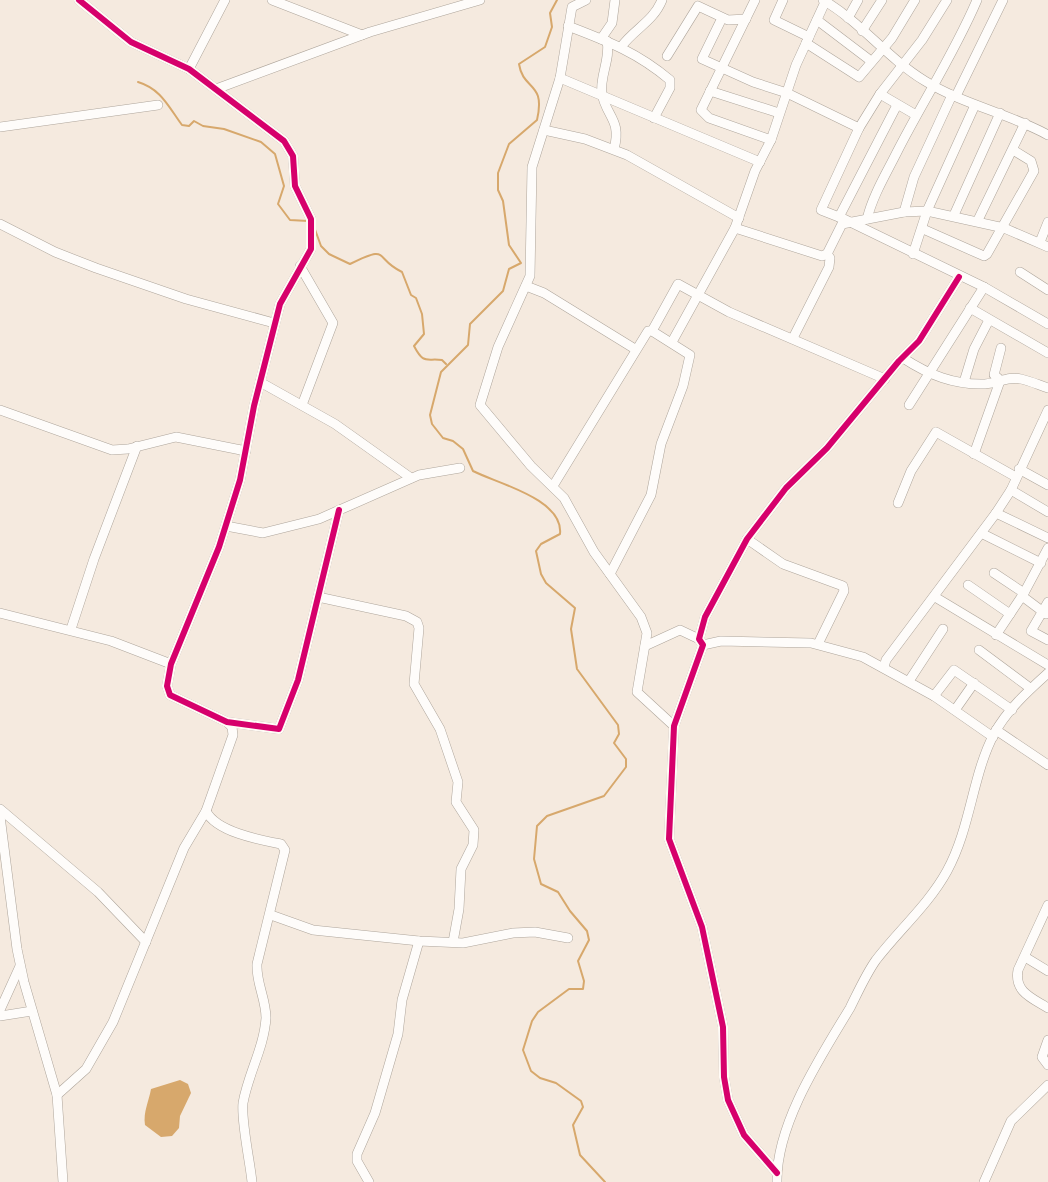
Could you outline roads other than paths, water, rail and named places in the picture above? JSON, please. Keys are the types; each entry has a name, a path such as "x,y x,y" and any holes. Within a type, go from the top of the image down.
{"street":[{"path":"79,0 131,42 189,69 289,147 293,156 295,186 307,209 313,229 311,249 280,304 274,323 246,450 226,526 194,612 171,664 167,686 170,695 227,722 279,729 298,680 339,510"},
{"path":"189,69 225,0"},
{"path":"272,0 300,5 362,35"},
{"path":"216,89 362,35 480,0"},
{"path":"586,0 572,7 568,26 569,37 560,78 532,167 532,252 526,286 498,347 480,405 531,466 553,486 574,512 594,552 641,617 647,633 637,692 674,726"},
{"path":"614,149 617,138 616,125 602,95 604,40 612,23 615,0"},
{"path":"621,47 631,34 645,26 662,0"},
{"path":"755,0 702,106 704,114 771,140"},
{"path":"783,0 774,20 808,40 856,78 892,38 915,0"},
{"path":"672,342 735,228 825,0 902,66 932,85 975,105 1026,123 1048,135"},
{"path":"848,18 858,0"},
{"path":"862,31 882,0"},
{"path":"947,0 880,94 860,128 821,207 822,212 844,219 959,277 984,286 1048,324"},
{"path":"867,219 874,196 932,85 966,27 977,0"},
{"path":"904,212 914,177 1003,0"},
{"path":"667,56 698,6 728,20 747,19"},
{"path":"722,18 701,56 722,69 787,93 860,128"},
{"path":"817,20 871,61"},
{"path":"568,26 621,47 646,60 670,80 670,88 654,118"},
{"path":"560,78 760,162"},
{"path":"710,91 779,113"},
{"path":"880,94 916,115"},
{"path":"0,127 158,105"},
{"path":"735,228 822,256 827,254 897,105"},
{"path":"914,254 927,211 975,105"},
{"path":"954,215 1000,113"},
{"path":"978,220 1026,123"},
{"path":"544,130 585,139 614,149 739,218"},
{"path":"923,229 984,256 1004,228 1034,171 1031,161 1013,150"},
{"path":"844,219 867,219 904,212 927,211 978,220 1044,244 1048,222"},
{"path":"0,224 55,252 96,268 196,302 274,323"},
{"path":"793,338 829,267 830,258 827,254"},
{"path":"300,266 333,323 302,405"},
{"path":"1020,272 1048,290"},
{"path":"776,1175 744,1136 728,1100 724,1077 723,1028 702,927 669,839 674,726 701,642 705,617 747,539 786,488 827,448 919,341 959,277"},
{"path":"553,486 636,349 645,335 652,331 678,284 729,312 885,379"},
{"path":"526,286 544,293 636,349"},
{"path":"909,405 984,286"},
{"path":"970,308 1048,353"},
{"path":"964,382 974,349 989,320"},
{"path":"610,574 651,495 661,444 691,357 672,342 652,331"},
{"path":"974,454 998,381 994,375 1001,348"},
{"path":"903,358 928,374 964,382 1020,379 1048,388"},
{"path":"260,382 335,424 411,478"},
{"path":"0,410 105,448 128,449 176,437 246,450"},
{"path":"884,667 886,660 983,534 1011,490 1048,410"},
{"path":"898,503 911,471 934,433 974,454 1048,485"},
{"path":"71,629 94,559 137,446"},
{"path":"226,526 262,533 319,519 411,478 460,468"},
{"path":"1011,490 1048,512"},
{"path":"996,513 1048,538"},
{"path":"983,534 1041,563"},
{"path":"747,539 783,564 843,586 844,591 818,644"},
{"path":"996,635 1023,594 1048,548"},
{"path":"994,573 1046,613"},
{"path":"968,585 1010,614"},
{"path":"318,597 406,616 417,622 419,628 414,684 440,729 458,782 456,802 474,830 473,845 461,869 459,909 453,942"},
{"path":"935,597 1048,665"},
{"path":"1048,602 1046,613 1031,631 1048,640"},
{"path":"0,613 71,629 111,641 171,664"},
{"path":"909,681 943,629"},
{"path":"645,646 680,630 701,642 818,644 863,657 909,681 1048,765"},
{"path":"979,650 1030,688"},
{"path":"934,696 954,670 1012,710"},
{"path":"770,1182 776,1175 788,1126 820,1059 875,962 941,882 960,848 994,734 1030,688 1046,677"},
{"path":"955,710 974,683"},
{"path":"57,1095 78,1079 113,1022 184,848 207,811 233,735 232,727 227,722"},
{"path":"0,808 98,892 146,942"},
{"path":"207,811 213,820 249,838 285,847 271,915 257,964 256,979 266,1011 263,1038 243,1104 252,1182"},
{"path":"0,816 20,964 57,1095 63,1182"},
{"path":"1048,905 1018,970 1016,980 1018,987 1048,1008"},
{"path":"271,915 313,930 419,941 453,942 535,932 568,938"},
{"path":"369,1182 357,1161 357,1154 375,1113 398,1034 402,1000 419,941"},
{"path":"1025,957 1048,971"},
{"path":"0,1010 20,964"},
{"path":"0,1016 33,1011"},
{"path":"1048,1040 1042,1057 1048,1065"},
{"path":"984,1182 1011,1121 1048,1085"}],"waterway":[{"path":"557,0 550,13 552,27 545,47 519,64 521,73 539,99 537,120 509,144 498,173 498,190 503,201 509,245 521,263 509,269 503,291 470,324 468,345 441,372 430,415 432,424 443,438 453,441 463,449 473,471 527,494 551,511 558,522 560,534 541,544 536,551 541,574 546,583 575,608 571,629 577,669 618,725 619,734 614,743 626,759 626,767 604,796 547,816 537,826 534,859 541,884 558,892 587,931 589,940 578,961 584,981 583,989 569,989 538,1012 532,1021 523,1050 531,1071 540,1078 556,1083 581,1101 583,1107 573,1125 580,1155 605,1182"},
{"path":"138,82 153,89 182,125 189,126 194,121 203,126 224,129 261,142 275,154 284,186 278,204 290,220 308,221"},
{"path":"313,224 321,246 329,254 350,264 377,254 402,272 422,314 424,334 414,346 423,358 442,360 446,364"}]}
